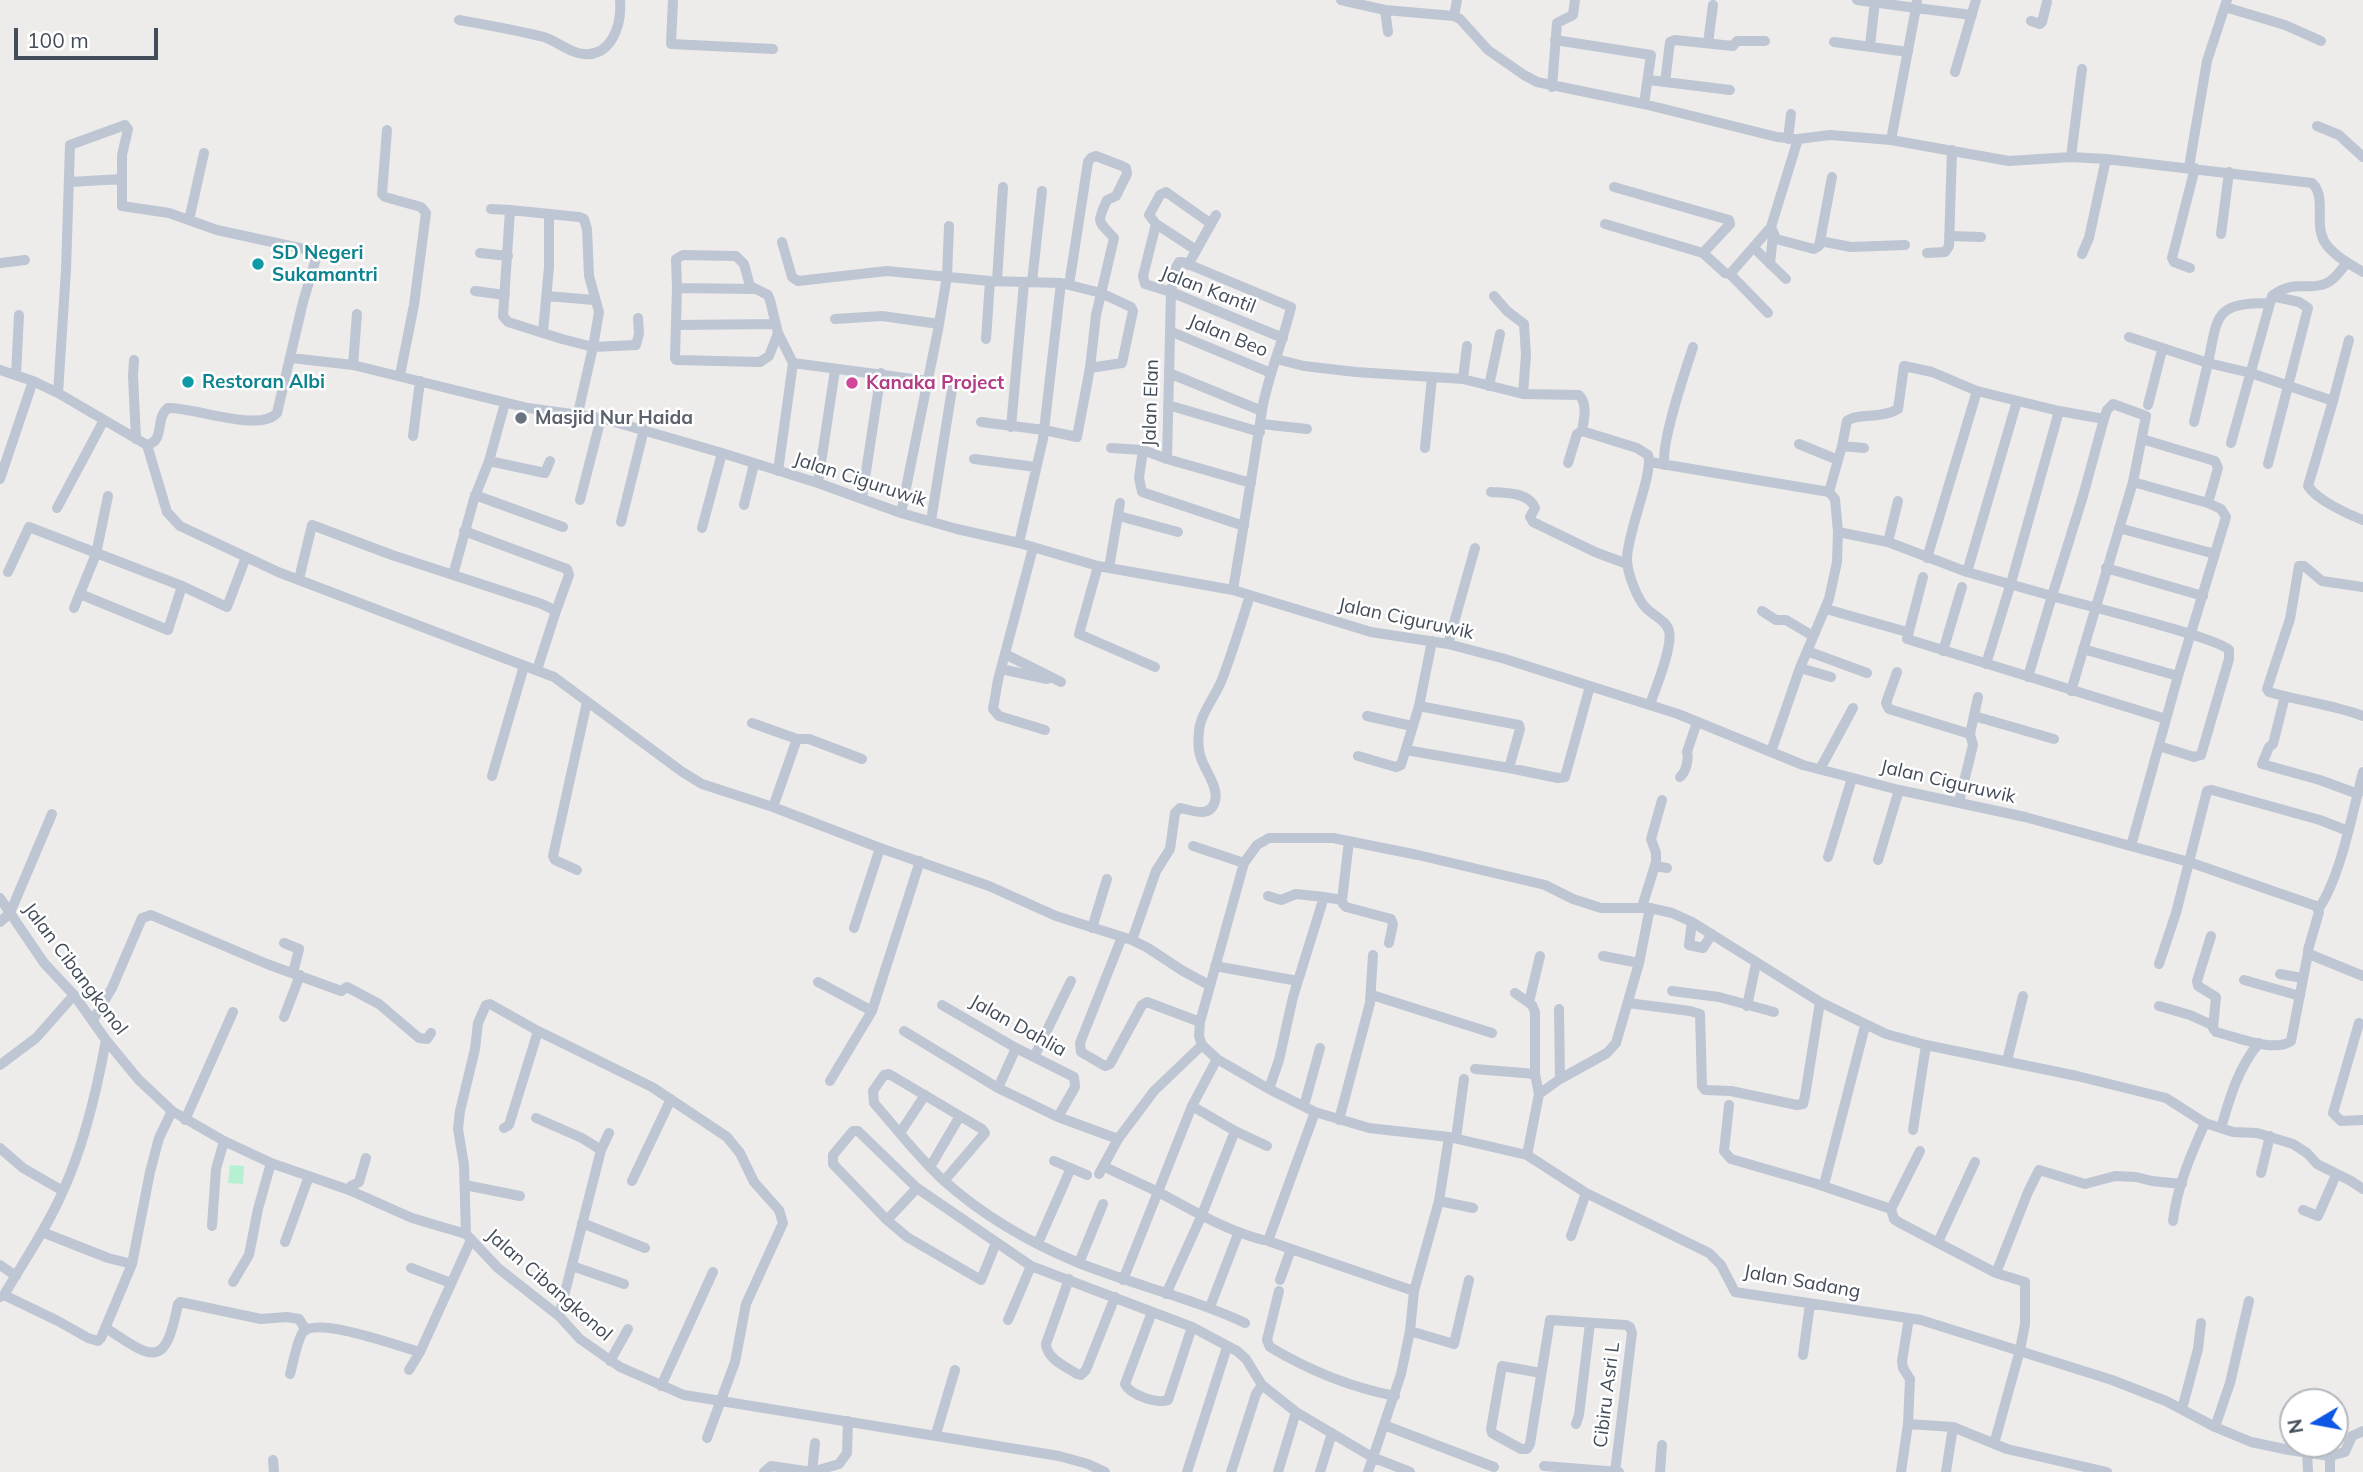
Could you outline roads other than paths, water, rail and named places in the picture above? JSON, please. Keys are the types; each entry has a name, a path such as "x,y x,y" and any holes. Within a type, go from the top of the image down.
{"street":[{"path":"459,20 545,38 571,51 590,54 601,50 616,36 621,20 620,0"},
{"path":"673,0 671,44 773,49"},
{"path":"1341,0 1385,10 1454,16 1503,61 1524,75 1552,87 1644,104 1793,139 1830,135 1891,140 2009,161 2106,159 2312,183 2319,194 2319,226 2324,240 2330,249 2363,272"},
{"path":"1454,16 1457,0"},
{"path":"1552,87 1557,23 1573,15 1574,0"},
{"path":"1857,0 1916,4 1972,15"},
{"path":"1955,72 1976,0"},
{"path":"1870,46 1875,1"},
{"path":"2031,21 2040,24 2042,22 2045,1"},
{"path":"1891,140 1916,4"},
{"path":"2190,268 2174,262 2172,258 2192,168 2207,61 2226,4 2321,41"},
{"path":"1708,43 1713,5"},
{"path":"1385,10 1388,32"},
{"path":"1555,40 1651,55 1644,104"},
{"path":"1665,82 1670,42 1675,40 1733,46 1741,40 1765,41"},
{"path":"1834,42 1908,52"},
{"path":"2071,158 2082,69"},
{"path":"1649,80 1730,90"},
{"path":"1770,264 1772,231 1793,139 1791,114"},
{"path":"0,370 58,393 147,445 158,438 160,416 167,408 189,409 257,421 273,418 277,414 303,302 318,252 216,230 169,213 122,206 122,155 127,126 70,145 58,393"},
{"path":"2317,126 2339,135 2363,157"},
{"path":"387,130 383,195 421,207 426,213 414,305 400,375"},
{"path":"1927,253 1945,252 1949,246 1952,150"},
{"path":"189,220 204,153"},
{"path":"981,422 1044,430 1074,437 1078,436 1094,327 1114,238 1098,220 1107,200 1116,196 1127,171 1122,166 1096,156 1088,162 1065,284 1044,430 1019,543"},
{"path":"2082,254 2090,238 2106,159"},
{"path":"2221,234 2229,172"},
{"path":"1772,231 1779,241 1814,249 1819,246 1832,177"},
{"path":"70,182 121,179"},
{"path":"986,338 1003,187"},
{"path":"1614,187 1729,220 1730,224 1703,253"},
{"path":"1011,427 1042,191"},
{"name":"Jalan Elan","path":"1156,224 1149,215 1160,195 1166,192 1213,219 1196,250 1183,264 1176,267 1171,292 1167,459 1251,483"},
{"path":"491,209 582,217 585,222 589,276 599,312 578,413"},
{"path":"510,210 505,319 593,347 636,345 639,334 638,318"},
{"path":"543,332 547,296 549,214"},
{"name":"Jalan Kantil","path":"1196,250 1156,224 1144,282 1283,338"},
{"path":"1605,224 1703,253 1725,273 1730,274 1768,313"},
{"path":"901,513 939,324 947,276 949,226"},
{"path":"1730,274 1772,231"},
{"path":"1950,236 1981,237"},
{"path":"1820,241 1851,247 1905,245"},
{"path":"782,242 792,277 798,281 887,271 993,281 1065,284 1101,293 1126,304 1133,311 1122,363 1090,368"},
{"path":"1754,248 1786,279"},
{"path":"480,253 508,256"},
{"path":"754,289 748,282 743,261 731,255 677,257 675,358 679,361 760,362 769,356 776,329"},
{"path":"0,263 25,260"},
{"path":"2231,443 2271,299 2288,286 2321,285 2329,282 2339,275 2347,262"},
{"path":"1183,264 1291,307 1262,411 1233,590"},
{"path":"677,288 754,289 768,295 776,329 793,363 778,471"},
{"path":"475,291 505,295"},
{"path":"547,296 594,300"},
{"path":"1494,296 1524,324 1526,355 1523,394"},
{"path":"2194,422 2216,324 2224,311 2231,306 2271,299 2300,302 2308,309 2268,464"},
{"path":"353,365 357,314"},
{"path":"16,375 19,315"},
{"path":"835,318 882,316 939,324"},
{"path":"676,325 776,329"},
{"name":"Jalan Beo","path":"1172,332 1271,373"},
{"path":"1489,386 1500,334"},
{"path":"2129,337 2162,350 2251,373 2333,401"},
{"path":"2349,340 2308,486 2311,491 2338,509 2363,520"},
{"path":"1463,379 1467,346"},
{"path":"1665,465 1664,453 1672,415 1693,347"},
{"path":"2148,405 2162,350"},
{"name":"Jalan Ciguruwik","path":"291,358 353,365 528,408 601,418 818,483 901,513 1098,566 1233,590 1371,632 1448,644 1506,659 1650,704 1787,760 1899,790 2025,817 2189,862 2319,908"},
{"path":"1276,359 1304,366 1356,372 1463,379 1523,394 1579,395 1585,412 1583,431"},
{"path":"134,360 136,439"},
{"path":"793,363 928,380"},
{"path":"1829,492 1849,418 1882,416 1898,409 1904,366 1932,372 1978,391 2104,419"},
{"path":"818,483 835,370"},
{"path":"862,498 881,373"},
{"path":"1169,373 1262,411"},
{"path":"1425,448 1432,377"},
{"path":"0,479 33,381"},
{"path":"413,436 420,381"},
{"path":"931,521 952,389"},
{"path":"1927,558 1978,391"},
{"path":"1967,572 2017,401"},
{"path":"453,575 464,531 489,461 505,403"},
{"path":"2028,677 2104,419 2113,404 2146,416 2133,482 2071,691"},
{"path":"1168,405 1261,428 1307,429"},
{"path":"1986,664 2059,411"},
{"path":"580,500 601,418"},
{"path":"57,508 104,420"},
{"path":"621,522 644,429"},
{"path":"1568,463 1577,434 1583,431 1637,448 1648,455 1650,463 1630,535 1627,564 1640,601 1665,623 1670,632 1666,656 1650,704"},
{"path":"2142,439 2213,459 2218,468 2208,503"},
{"path":"1799,444 1839,460"},
{"path":"147,445 167,512 174,521 246,557 299,579 464,645 554,677 693,779 989,886 1056,916 1127,939 1148,948 1209,985"},
{"path":"1842,446 1864,448"},
{"path":"1111,447 1143,450 1167,459"},
{"path":"1143,450 1139,483 1142,492 1244,526"},
{"path":"702,528 722,453"},
{"path":"974,459 1035,467"},
{"path":"489,461 545,473 550,461"},
{"path":"1650,463 1829,492 1835,499 1837,562 1826,609 1800,668 1770,752"},
{"path":"744,505 754,464"},
{"path":"2131,846 2226,514 2208,503 2133,482"},
{"path":"1491,492 1513,494 1530,500 1535,508 1530,517 1533,522 1627,564"},
{"path":"475,495 563,527"},
{"path":"74,608 96,554 108,496"},
{"path":"1888,542 1898,501"},
{"path":"1109,568 1120,503"},
{"path":"1119,516 1178,532"},
{"path":"299,579 312,525 556,611"},
{"path":"8,572 29,527 183,586 227,607 246,557"},
{"path":"2119,528 2215,554"},
{"path":"464,531 567,569 569,575 537,670"},
{"path":"1838,532 1888,542 1967,572 2224,645 2230,652 2201,755 2194,757 2159,746"},
{"path":"1033,548 994,701 995,713 1045,730"},
{"path":"1448,644 1475,548"},
{"path":"2363,587 2322,581 2301,565 2298,568 2290,620 2267,689 2269,692 2342,708 2363,716"},
{"path":"1098,566 1079,634 1154,667"},
{"path":"2106,568 2203,596"},
{"path":"1923,577 1908,639 2166,719"},
{"path":"80,594 168,630 183,586"},
{"path":"1943,651 1962,587"},
{"path":"1199,1022 1147,1002 1142,1005 1110,1064 1105,1066 1082,1052 1080,1043 1156,871 1170,849 1175,813 1180,808 1201,813 1214,805 1216,797 1200,757 1198,733 1200,723 1217,691 1250,595"},
{"path":"1826,609 1907,632"},
{"path":"1762,611 1776,620 1786,620 1813,636"},
{"path":"1358,756 1400,767 1419,706 1432,641"},
{"path":"2083,649 2178,676"},
{"path":"1807,652 1867,673"},
{"path":"1001,669 1061,682 1005,654"},
{"path":"492,776 524,666"},
{"path":"1800,668 1830,677"},
{"path":"1897,672 1886,703 1889,709 1970,734"},
{"path":"1406,750 1558,778 1565,777 1590,686"},
{"path":"2285,696 2273,744 2269,747 2263,763 2358,794"},
{"path":"1959,802 1973,745 1970,734 1978,697"},
{"path":"577,870 555,860 553,856 587,702"},
{"path":"1419,706 1519,725 1509,768"},
{"path":"1820,769 1853,708"},
{"path":"1367,716 1412,726"},
{"path":"1974,716 2054,739"},
{"path":"1680,776 1684,774 1689,756 1687,752 1697,722"},
{"path":"752,723 797,739 809,739 862,759"},
{"path":"773,807 797,739"},
{"path":"2159,1006 2190,1015 2212,1025 2217,1032 2281,1046 2291,1041 2302,978 2319,908 2328,893 2363,772"},
{"path":"1828,857 1852,778"},
{"path":"1878,860 1899,790"},
{"path":"2159,964 2206,793 2210,790 2320,820 2348,831"},
{"path":"1539,1094 1610,1051 1619,1038 1639,963 1655,866 1656,853 1651,839 1662,800"},
{"path":"0,922 10,913 52,814"},
{"path":"1096,1172 1154,1091 1202,1045 1199,1022 1244,863 1257,845 1269,838 1317,837 1349,841 1545,885 1573,899 1601,908 1646,908 1672,914 1692,922 1756,964 1865,1026 1926,1045 2166,1098 2205,1123 2270,1136 2293,1144 2317,1164 2363,1189"},
{"path":"1349,841 1343,904 1391,919 1393,924 1389,943"},
{"path":"1193,846 1244,863"},
{"path":"854,928 880,848"},
{"path":"830,1081 872,1012 920,861"},
{"path":"1655,866 1667,868"},
{"path":"1092,928 1107,879"},
{"path":"1268,896 1281,900 1296,894 1342,900"},
{"name":"Jalan Cibangkonol","path":"0,898 44,962 75,995 106,1040 138,1079 172,1111 224,1141 271,1163 349,1190 412,1218 469,1237 498,1268 559,1316 580,1339 610,1361 684,1395 1059,1456 1105,1472"},
{"path":"1269,1089 1324,898"},
{"path":"93,1020 112,988 142,918 146,915 155,916 341,991 347,987 371,1000 419,1038 427,1039 432,1033"},
{"path":"1692,922 1689,945 1703,948 1712,934"},
{"path":"2211,936 2197,981 2198,986 2216,995 2212,1025"},
{"path":"284,943 299,949 296,974 285,1017"},
{"path":"2308,953 2363,976"},
{"path":"1339,1120 1372,995 1373,955"},
{"path":"1529,1002 1540,956"},
{"path":"1603,956 1639,963"},
{"path":"1747,1006 1756,964"},
{"path":"1214,966 1298,981"},
{"path":"2280,974 2302,978"},
{"path":"2244,980 2300,996"},
{"path":"818,982 872,1012"},
{"path":"1034,1057 1072,982"},
{"path":"1672,992 1719,998 1774,1012"},
{"path":"1515,993 1529,1002 1534,1008 1535,1016 1535,1074 1539,1094 1527,1155"},
{"path":"0,1065 50,1024 75,995"},
{"path":"1372,995 1492,1033"},
{"path":"2007,1061 2023,996"},
{"path":"1628,1003 1700,1014 1702,1086 1705,1090 1731,1091 1797,1105 1803,1104 1805,1096 1820,1002"},
{"path":"409,1370 420,1352 469,1237 458,1129 480,1016 486,1005 490,1004 538,1031 618,1069 671,1099 727,1137 754,1182 779,1210 783,1223 746,1304 735,1362 707,1438"},
{"name":"Jalan Dahlia","path":"942,1004 1076,1080 1075,1087 1058,1117"},
{"path":"1559,1009 1560,1079"},
{"path":"185,1120 233,1012"},
{"path":"2359,1023 2333,1113 2341,1121 2363,1120"},
{"path":"1824,1185 1865,1026"},
{"path":"504,1128 509,1125 538,1031"},
{"path":"904,1031 998,1088 1058,1117 1118,1139"},
{"path":"106,1040 96,1094 63,1191 42,1233 2,1296 94,1340 101,1338 132,1264 149,1172 159,1139 172,1111"},
{"path":"2221,1128 2232,1088 2247,1058 2259,1043"},
{"name":"Jalan Sadang","path":"1202,1045 1217,1059 1315,1112 1369,1128 1452,1138 1527,1155 1586,1193 1709,1253 1721,1265 1735,1292 1909,1318 2112,1380 2166,1401 2215,1427 2265,1446 2279,1448"},
{"path":"1913,1130 1926,1045"},
{"path":"998,1088 1016,1048"},
{"path":"1304,1106 1320,1048"},
{"path":"1124,1280 1192,1106 1217,1059"},
{"path":"1475,1069 1535,1074"},
{"path":"944,1181 985,1133 889,1074 882,1076 873,1091 872,1099 930,1167 944,1181 983,1211 1079,1263 1210,1307 1245,1323"},
{"path":"1368,1472 1395,1396 1410,1331 1414,1291 1439,1201 1464,1080"},
{"path":"900,1133 925,1095"},
{"path":"632,1181 671,1099"},
{"path":"1729,1105 1724,1145 1726,1156 1765,1170 1824,1185 1891,1209"},
{"path":"1192,1106 1267,1146"},
{"path":"1315,1112 1268,1241 1414,1291"},
{"path":"930,1167 960,1116"},
{"path":"536,1118 582,1138 601,1150"},
{"path":"2173,1221 2174,1207 2188,1160 2205,1123"},
{"path":"996,1243 981,1280 907,1237 833,1164 832,1155 848,1135 853,1131 858,1132 916,1188 1031,1266 1215,1338 1246,1359 1262,1385 1296,1412 1373,1457 1410,1472"},
{"path":"1166,1294 1201,1217 1235,1131"},
{"path":"559,1316 601,1150 609,1133"},
{"path":"2261,1173 2270,1136"},
{"path":"212,1226 216,1169 224,1141"},
{"path":"0,1148 23,1168 63,1191"},
{"path":"1920,1151 1891,1209 1894,1219 1996,1273 2025,1282 2026,1315 2020,1350 1994,1444"},
{"path":"349,1190 359,1182 366,1158"},
{"path":"1054,1161 1159,1192 1201,1217 1238,1234 1263,1240"},
{"path":"1938,1241 1975,1162"},
{"path":"233,1282 249,1255 271,1163"},
{"path":"1038,1243 1071,1168"},
{"path":"1996,1273 2037,1172 2042,1170 2085,1184 2115,1176 2182,1184"},
{"path":"2303,1210 2318,1216 2336,1175"},
{"path":"285,1242 309,1176"},
{"path":"465,1185 520,1196"},
{"path":"887,1220 916,1188"},
{"path":"1571,1236 1586,1193"},
{"path":"1439,1201 1473,1208"},
{"path":"1079,1263 1103,1204"},
{"path":"582,1223 645,1248"},
{"path":"42,1233 97,1255 132,1264"},
{"path":"1210,1307 1238,1234"},
{"path":"1280,1280 1291,1249"},
{"path":"0,1265 16,1276"},
{"path":"572,1266 624,1284"},
{"path":"1008,1320 1031,1266"},
{"path":"411,1268 451,1283"},
{"path":"661,1386 713,1272"},
{"path":"1069,1279 1046,1344 1046,1351 1077,1374 1081,1375 1086,1370 1115,1297"},
{"path":"1410,1331 1454,1344 1469,1280"},
{"path":"1279,1291 1267,1340 1270,1347 1324,1376 1364,1390 1395,1396"},
{"path":"2215,1427 2230,1383 2249,1301"},
{"path":"106,1328 147,1354 158,1353 167,1344 180,1302 261,1319 299,1319 306,1330"},
{"path":"1803,1355 1810,1304"},
{"path":"1152,1312 1125,1384 1130,1391 1148,1398 1161,1402 1168,1400 1192,1327"},
{"path":"1901,1472 1908,1424 1910,1379 1902,1361 1909,1318"},
{"path":"1541,1373 1502,1366 1492,1433 1524,1449 1530,1444 1541,1373 1549,1320 1590,1323 1576,1424"},
{"name":"Cibiru Asri L","path":"1590,1323 1626,1325 1630,1327 1632,1336 1616,1472"},
{"path":"2182,1409 2198,1349 2201,1323"},
{"path":"290,1374 302,1333 315,1327 338,1329 420,1352"},
{"path":"610,1361 628,1329"},
{"path":"1187,1472 1227,1347"},
{"path":"936,1434 955,1370"},
{"path":"1231,1472 1256,1394 1262,1385"},
{"path":"1278,1472 1296,1412"},
{"path":"764,1472 768,1467 777,1466 812,1472 839,1464 844,1459 848,1444 848,1421"},
{"path":"1908,1424 1953,1427 1994,1444 2107,1472"},
{"path":"1384,1425 1494,1467"},
{"path":"1946,1472 1953,1427"},
{"path":"2349,1443 2355,1433 2363,1431"},
{"path":"1321,1472 1332,1433"},
{"path":"812,1472 815,1443"},
{"path":"1660,1472 1662,1445"},
{"path":"273,1460 274,1472"},
{"path":"1544,1466 1616,1472"}],"place":[{"name":"SD Negeri Sukamantri","path":"258,264"},
{"name":"Restoran Albi","path":"188,382"},
{"name":"Kanaka Project","path":"852,383"},
{"name":"Masjid Nur Haida","path":"521,418"}]}
